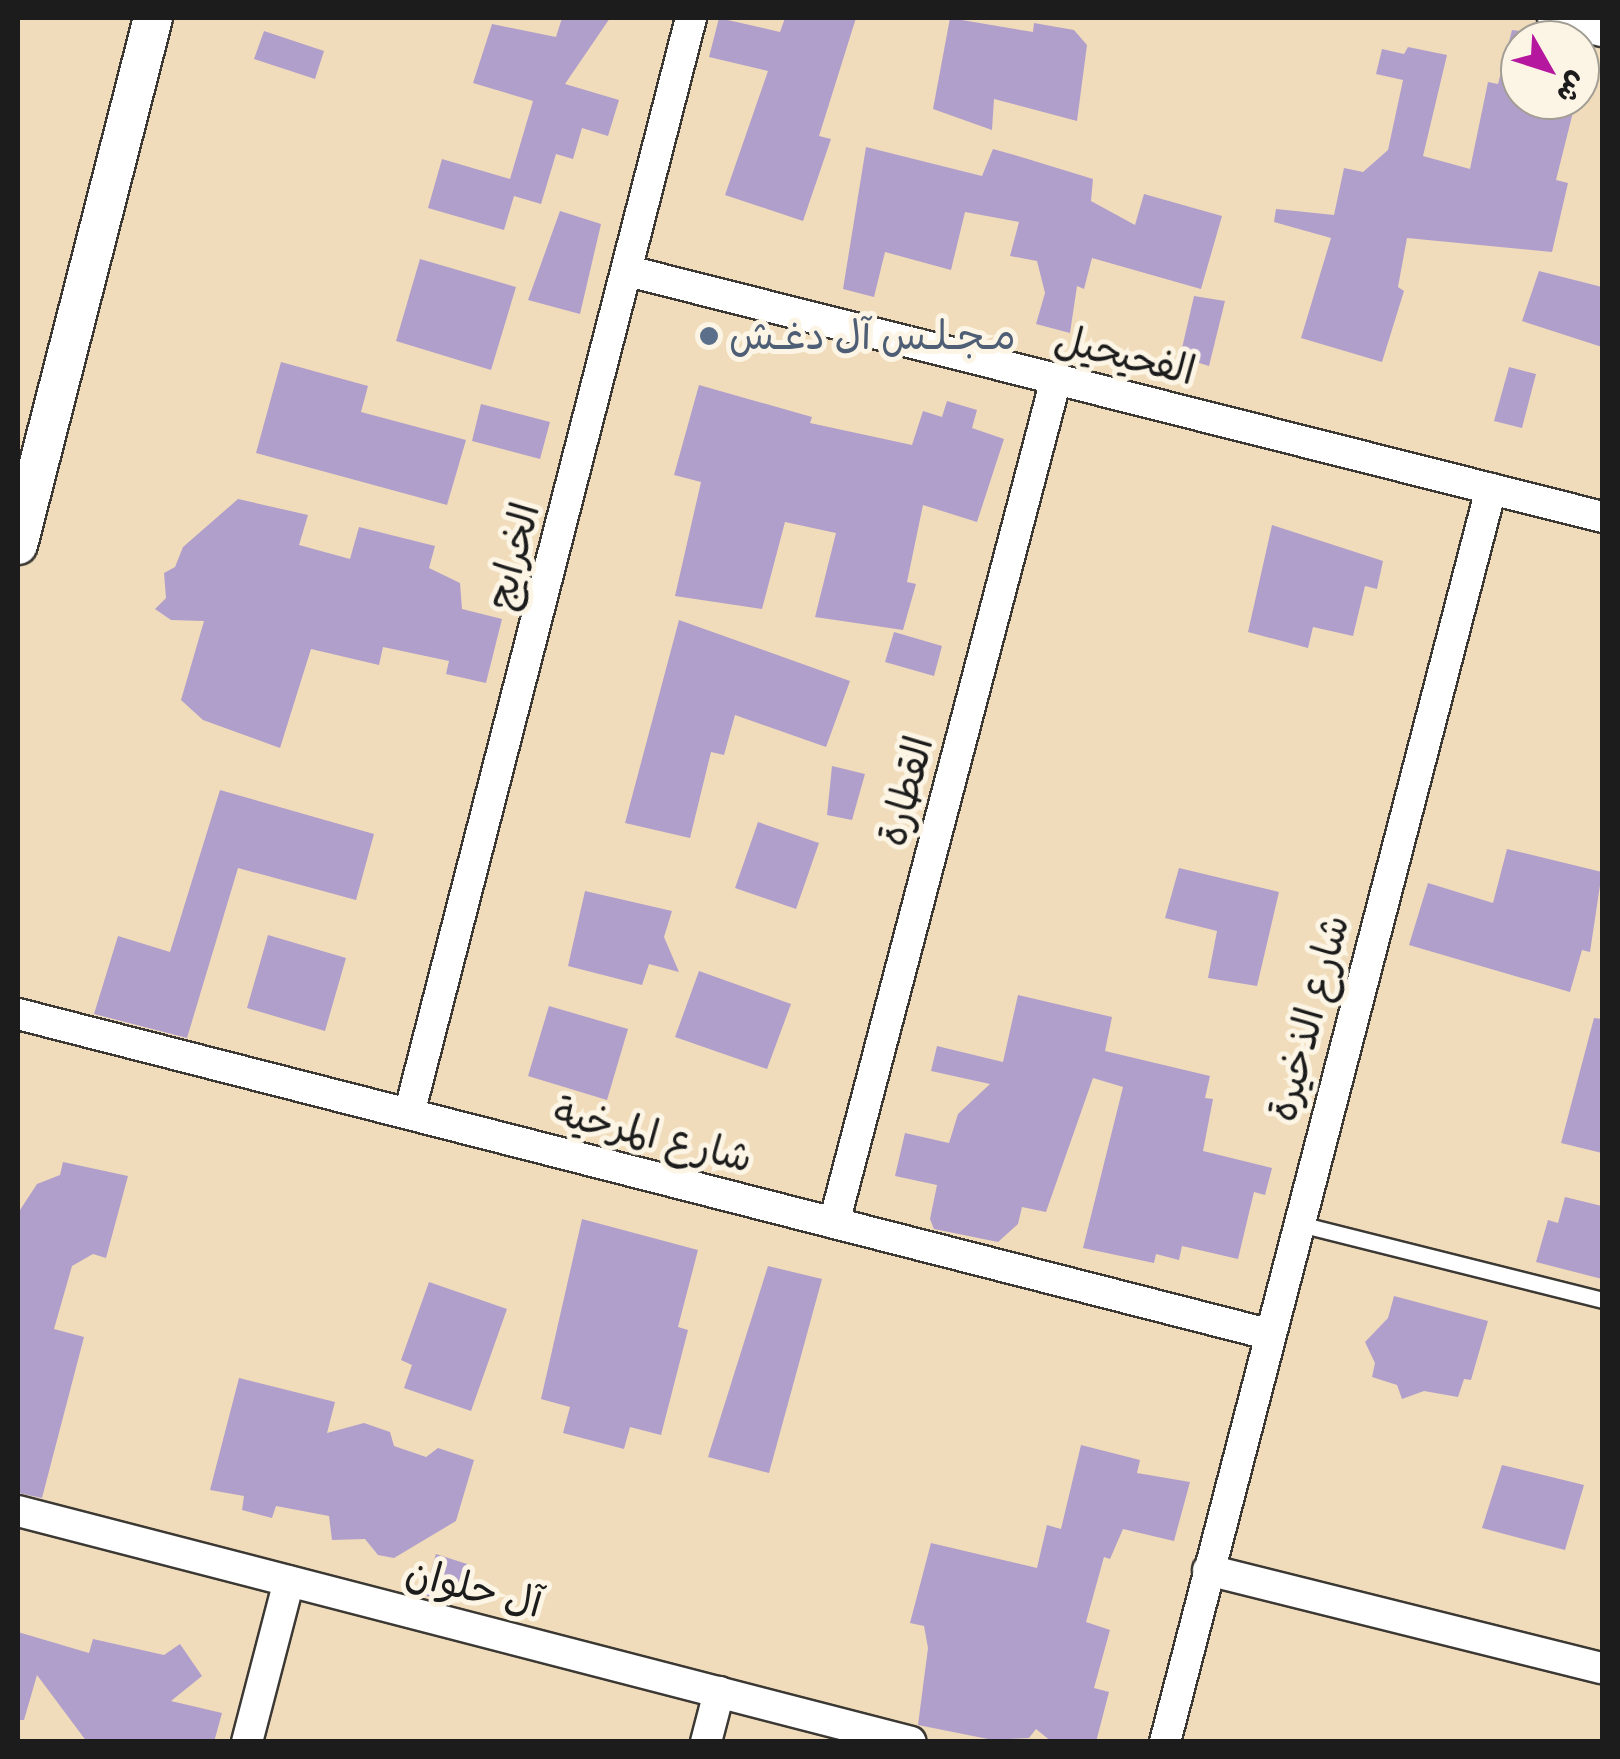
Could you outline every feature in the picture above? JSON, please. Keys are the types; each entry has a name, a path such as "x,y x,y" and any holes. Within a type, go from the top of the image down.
{"street":[{"path":"18,545 153,18"},
{"name":"الخرايج","path":"410,1114 691,18"},
{"path":"1553,18 1602,31"},
{"name":"الفحيحيل","path":"628,270 1602,517"},
{"name":"القطارة","path":"834,1223 1056,379"},
{"name":"شارع الذخيرة","path":"1165,1742 1296,1223 1491,489"},
{"name":"شارع المرخية","path":"18,1014 1268,1334"},
{"name":"آل حلوان","path":"18,1510 911,1742"},
{"path":"1208,1570 1602,1668"},
{"path":"247,1742 288,1582"},
{"path":"706,1742 719,1692"}],"lane":[{"path":"1296,1223 1602,1300"}],"building":[{"path":"562,18 610,18 565,84 619,100 608,136 582,128 573,159 556,154 541,204 514,196 504,230 428,208 442,159 510,179 533,101 473,83 492,24 556,37"},
{"path":"719,18 780,32 785,18 856,18 819,136 831,139 803,221 725,195 768,71 709,57"},
{"path":"950,18 1033,32 1034,23 1074,30 1087,45 1077,121 994,99 992,130 933,109"},
{"path":"264,31 324,51 315,79 254,59"},
{"path":"1408,47 1447,55 1423,156 1470,169 1488,82 1498,84 1500,76 1500,120 1571,120 1556,180 1568,183 1552,252 1407,238 1398,287 1404,291 1382,362 1301,338 1331,238 1274,222 1276,209 1334,215 1344,168 1363,172 1388,150 1403,80 1376,74 1382,49 1404,54"},
{"path":"866,147 982,176 993,149 1018,156 1093,179 1091,201 1135,225 1144,194 1222,216 1201,289 1092,258 1084,289 1077,286 1070,333 1036,324 1045,293 1037,261 1010,256 1019,222 965,212 951,270 885,252 874,297 843,289"},
{"path":"560,211 601,224 580,314 528,300"},
{"path":"420,259 516,287 491,370 396,341"},
{"path":"1539,271 1602,287 1602,347 1522,321"},
{"path":"1194,296 1225,301 1209,366 1180,357"},
{"path":"281,362 368,386 361,412 466,440 447,505 256,453"},
{"path":"1509,367 1536,374 1522,428 1494,421"},
{"path":"699,385 812,417 810,423 912,445 923,411 942,417 947,401 977,410 972,428 1004,439 977,522 923,505 907,582 916,584 903,630 815,617 836,533 785,522 762,609 675,596 701,482 674,475"},
{"path":"481,404 550,422 540,459 472,441"},
{"path":"238,499 308,515 299,545 350,559 359,527 435,546 429,568 460,583 462,609 502,619 486,683 446,674 449,661 383,647 379,665 311,649 280,748 203,720 181,700 204,621 171,620 155,609 166,598 164,573 175,567 183,547"},
{"path":"1272,525 1383,561 1377,589 1365,586 1353,636 1313,627 1308,648 1248,632"},
{"path":"679,620 850,681 826,747 735,715 724,755 711,752 690,838 625,823"},
{"path":"894,632 942,646 934,676 885,662"},
{"path":"832,766 865,774 852,820 827,815"},
{"path":"220,790 374,834 356,900 238,868 187,1038 94,1014 118,936 170,952"},
{"path":"758,822 819,843 796,909 735,888"},
{"path":"1507,849 1602,872 1590,952 1582,950 1570,992 1409,945 1428,883 1493,903"},
{"path":"1179,868 1279,892 1257,986 1208,978 1217,931 1165,918"},
{"path":"585,891 672,911 664,937 679,972 649,964 642,985 568,966"},
{"path":"268,935 346,958 325,1031 247,1008"},
{"path":"699,971 791,1004 767,1069 675,1037"},
{"path":"1018,995 1112,1017 1105,1051 1210,1076 1205,1098 1213,1099 1203,1151 1272,1168 1265,1195 1254,1192 1238,1259 1182,1246 1179,1260 1156,1254 1154,1263 1083,1248 1123,1087 1093,1078 1046,1212 1022,1207 1018,1224 998,1242 934,1229 930,1219 937,1185 895,1176 905,1133 949,1143 958,1114 990,1084 931,1071 937,1046 1003,1062"},
{"path":"549,1006 628,1029 607,1100 528,1076"},
{"path":"1594,1018 1602,1019 1602,1153 1561,1143"},
{"path":"63,1162 128,1176 106,1258 93,1254 72,1266 54,1329 84,1337 42,1498 18,1493 18,1213 37,1184 60,1175"},
{"path":"1565,1197 1602,1206 1602,1279 1536,1262 1548,1220 1558,1223"},
{"path":"582,1219 698,1250 678,1327 688,1330 661,1435 630,1427 624,1449 563,1433 570,1407 541,1399"},
{"path":"768,1266 822,1279 769,1473 708,1457"},
{"path":"429,1282 507,1309 471,1411 404,1388 412,1365 401,1360"},
{"path":"1394,1296 1488,1321 1471,1380 1464,1379 1458,1397 1424,1391 1402,1399 1397,1385 1372,1377 1375,1363 1365,1342 1388,1318"},
{"path":"239,1378 335,1402 327,1433 364,1423 390,1432 394,1446 426,1457 438,1448 474,1460 456,1521 394,1558 378,1555 365,1539 332,1540 329,1516 276,1506 272,1518 242,1510 244,1496 210,1490"},
{"path":"1081,1445 1140,1460 1137,1473 1190,1482 1174,1541 1123,1529 1110,1559 1104,1557 1086,1622 1110,1630 1094,1688 1109,1692 1096,1742 1052,1742 1036,1729 1029,1738 993,1740 918,1725 928,1648 924,1626 910,1623 931,1543 1037,1568 1047,1525 1061,1529"},
{"path":"1502,1465 1584,1485 1565,1550 1482,1528"},
{"path":"436,1554 467,1564 453,1604 424,1595"},
{"path":"18,1632 89,1653 93,1639 164,1655 180,1644 202,1676 171,1701 222,1713 214,1742 87,1742 37,1675 24,1720 18,1720"}],"place":[{"name":"مـجـلـس آل دغـش","path":"709,336"}]}
